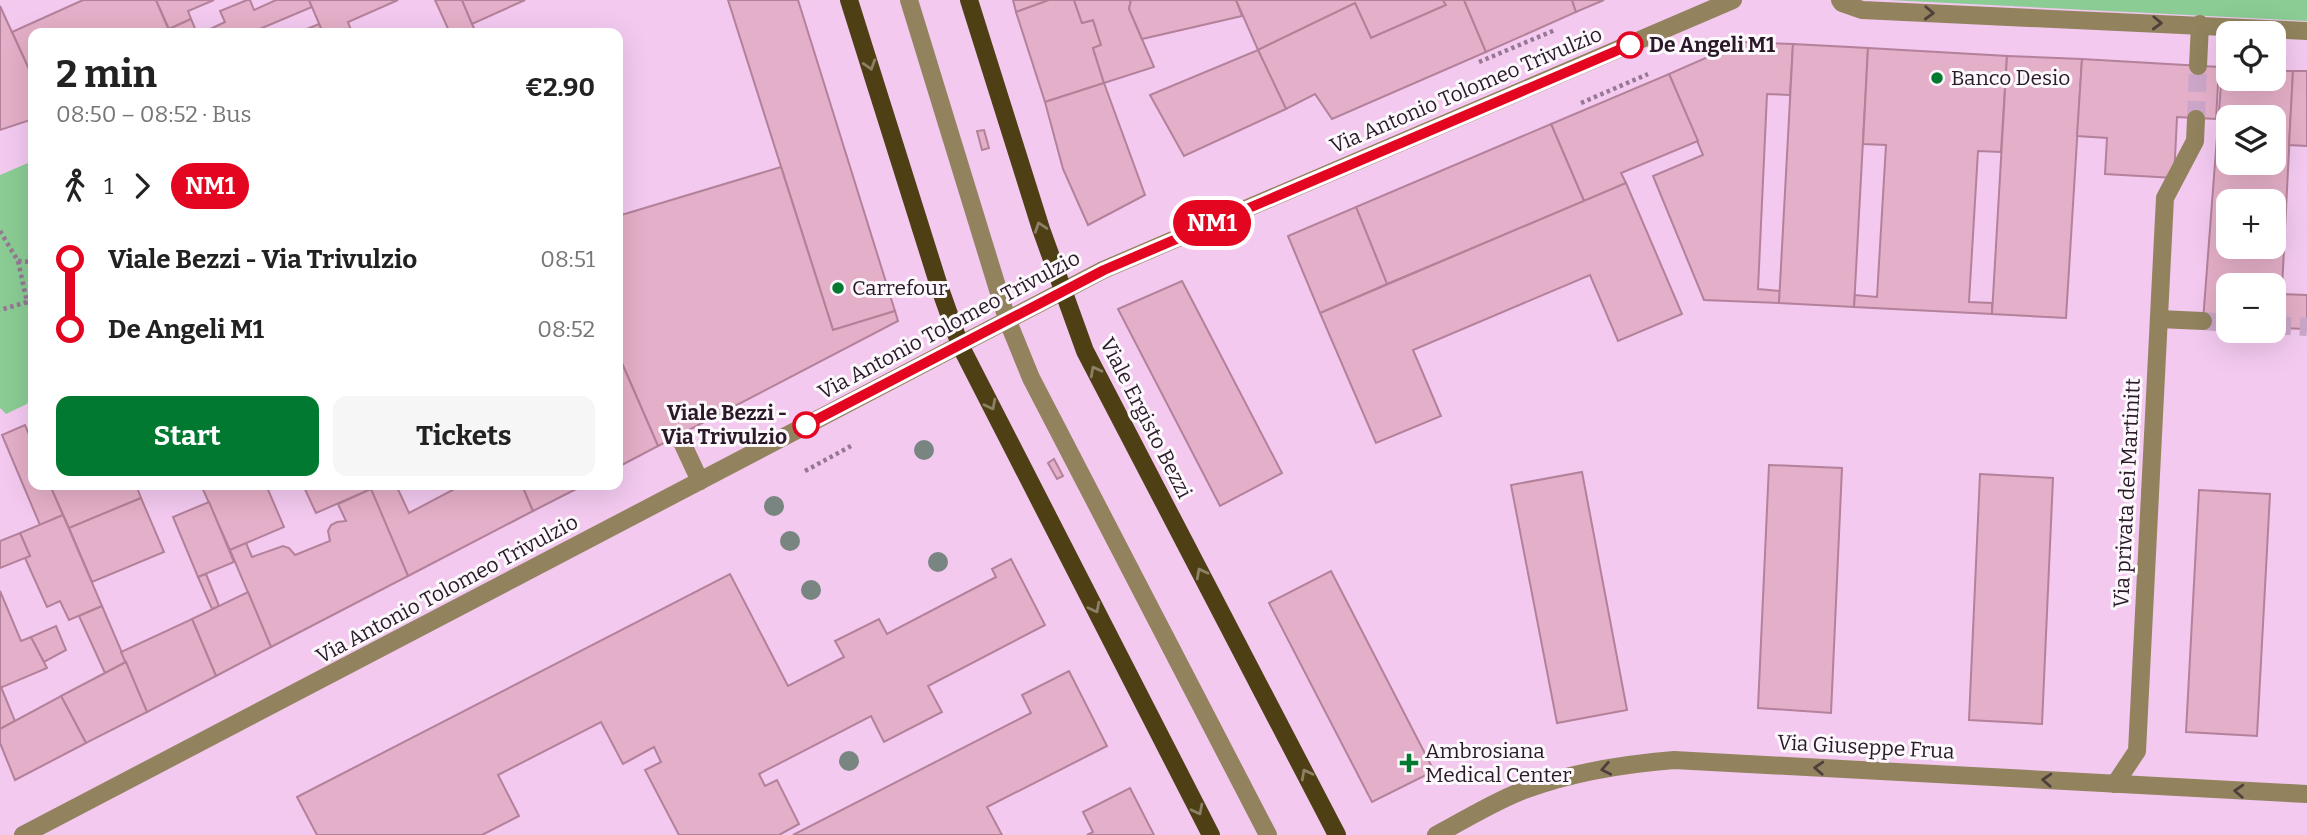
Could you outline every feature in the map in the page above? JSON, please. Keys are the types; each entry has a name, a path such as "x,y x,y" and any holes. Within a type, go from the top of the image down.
{"main road":[{"path":"849,0 960,345 1211,835"},
{"name":"Viale Ergisto Bezzi","path":"969,0 1062,292 1085,351 1337,835"}],"street":[{"path":"909,0 1007,319 1031,377 1268,835"},
{"name":"Via Antonio Tolomeo Trivulzio","path":"23,835 1104,270 1733,0"},
{"path":"1840,0 1862,10 2307,31"},
{"path":"2198,66 2200,24"},
{"name":"Via privata dei Martinitt","path":"2115,784 2137,751 2165,198 2195,141 2196,119"},
{"path":"2159,319 2203,321"},
{"path":"679,436 700,481"},
{"name":"Via Giuseppe Frua","path":"1436,835 1524,790 1565,777 1609,768 1674,760 2307,794"}],"path":[{"path":"1479,62 1555,30"},
{"path":"1581,103 1648,74"},
{"path":"0,230 18,261 27,302 0,310"},
{"path":"18,261 28,262"},
{"path":"805,471 851,446"}],"green space":[{"path":"1889,0 2307,0 2307,21"},
{"path":"28,163 28,403 6,414 0,408 0,175"}],"building":[{"path":"83,0 156,0 168,28 28,28 28,67 12,32"},
{"path":"156,0 214,0 188,11 191,19 169,28"},
{"path":"247,0 250,0 254,10 276,0 309,0 312,7 262,28 212,28 225,22 220,11"},
{"path":"309,0 398,0 348,22 350,28 321,28"},
{"path":"435,0 462,0 474,28 448,28"},
{"path":"462,0 525,0 472,24"},
{"path":"728,0 798,0 895,311 833,330"},
{"path":"1013,0 1049,0 1016,12"},
{"path":"1049,0 1074,0 1082,23 1093,20 1101,45 1093,48 1104,83 1045,102 1016,12"},
{"path":"1074,0 1131,0 1129,9 1154,67 1104,83 1093,48 1101,45 1093,20 1082,23"},
{"path":"1131,0 1236,0 1242,16 1142,39 1129,9"},
{"path":"1236,0 1443,0 1446,5 1371,38 1355,3 1258,50"},
{"path":"1443,0 1464,0 1486,52 1332,119 1315,94 1286,109 1258,50 1355,3 1371,38 1446,5"},
{"path":"1464,0 1572,0 1576,12 1486,52"},
{"path":"1572,0 1604,0 1576,12"},
{"path":"0,6 28,67 28,121 0,130"},
{"path":"191,19 195,28 171,28"},
{"path":"1742,42 1793,44 1790,95 1767,94 1758,289 1780,291 1779,303 1704,300 1653,176 1703,155 1669,74"},
{"path":"1793,44 1868,48 1854,307 1779,303"},
{"path":"1868,48 2007,56 2001,152 1978,151 1969,302 1992,303 1992,314 1854,307 1855,295 1877,297 1886,145 1863,144"},
{"path":"1258,50 1286,109 1184,156 1150,95"},
{"path":"2007,56 2082,59 2066,318 1992,314"},
{"path":"2082,59 2216,67 2216,119 2177,117 2174,178 2105,174 2107,138 2077,136"},
{"path":"2286,71 2293,71 2286,209 2286,189 2216,189 2216,259 2283,259 2283,273 2216,273 2216,322 2203,321 2216,150 2216,175 2286,175 2286,105 2219,105 2220,91 2286,91"},
{"path":"2293,71 2307,71 2307,146 2289,145"},
{"path":"1669,74 1698,141 1621,173 1626,183 1584,201 1551,124"},
{"path":"1104,83 1145,195 1088,225 1063,169 1045,102"},
{"path":"1551,124 1584,201 1387,284 1356,207"},
{"path":"984,130 989,148 982,150 977,131"},
{"path":"781,167 833,330 895,311 898,321 658,446 623,366 623,214"},
{"path":"1626,183 1682,314 1618,341 1590,275 1413,350 1441,416 1376,443 1320,313"},
{"path":"1356,207 1387,284 1320,313 1288,236"},
{"path":"1182,281 1282,473 1220,506 1118,309"},
{"path":"2286,294 2307,295 2307,329 2286,328"},
{"path":"623,366 658,446 623,464"},
{"path":"25,425 28,432 28,490 52,490 63,515 40,525 2,435"},
{"path":"1054,459 1063,476 1057,479 1048,463"},
{"path":"1769,465 1842,468 1831,713 1758,708"},
{"path":"1582,472 1627,710 1557,723 1511,485"},
{"path":"1980,474 2053,478 2042,724 1969,720"},
{"path":"52,490 138,490 141,498 69,528"},
{"path":"203,490 268,490 284,527 230,550"},
{"path":"305,490 369,490 316,513"},
{"path":"371,490 398,490 409,513 453,490 524,490 533,511 408,576"},
{"path":"371,490 408,576 271,647 230,550 246,543 252,557 283,546 295,555 330,541 328,531 331,525 346,521 338,504"},
{"path":"524,490 574,490 533,511"},
{"path":"2199,490 2270,494 2257,736 2186,732"},
{"path":"141,498 164,552 92,582 69,528"},
{"path":"209,502 234,562 198,577 173,517"},
{"path":"63,515 102,606 69,620 60,601 47,607 25,558 30,556 20,533"},
{"path":"20,533 30,556 0,568 0,541"},
{"path":"1011,559 1045,625 928,686 942,712 884,742 871,716 759,774 765,786 777,780 799,824 779,835 679,835 645,770 661,762 654,747 623,764 601,722 498,775 519,816 482,835 317,835 297,797 730,574 788,686 844,657 835,641 879,619 887,634 996,577 992,569"},
{"path":"1331,571 1434,771 1372,802 1269,603"},
{"path":"206,574 219,606 212,609 198,577"},
{"path":"0,591 21,641 31,637 47,668 0,688"},
{"path":"248,592 271,647 216,676 192,619"},
{"path":"102,606 126,662 105,673 79,616"},
{"path":"192,619 216,676 147,712 121,652"},
{"path":"56,626 66,650 44,662 31,637"},
{"path":"126,662 147,712 86,743 61,696"},
{"path":"1069,671 1107,746 987,807 1002,835 793,835 1031,713 1022,695"},
{"path":"0,688 15,721 0,729"},
{"path":"61,696 86,743 15,780 0,743 0,729"},
{"path":"1130,788 1154,835 1087,835 1093,832 1083,812"}],"tunnel":[{"path":"2196,119 2198,66"},
{"path":"2203,321 2216,322"},
{"path":"2286,326 2307,327"}],"bus line":[{"name":"NM1","path":"806,425 1104,270 1630,45"}],"place":[{"name":"De Angeli M1","path":"1630,45"},
{"name":"Banco Desio","path":"1937,78"},
{"name":"Carrefour","path":"838,288"},
{"name":"Viale Bezzi - Via Trivulzio","path":"806,425"},
{"name":"Ambrosiana Medical Center","path":"1409,763"}]}
